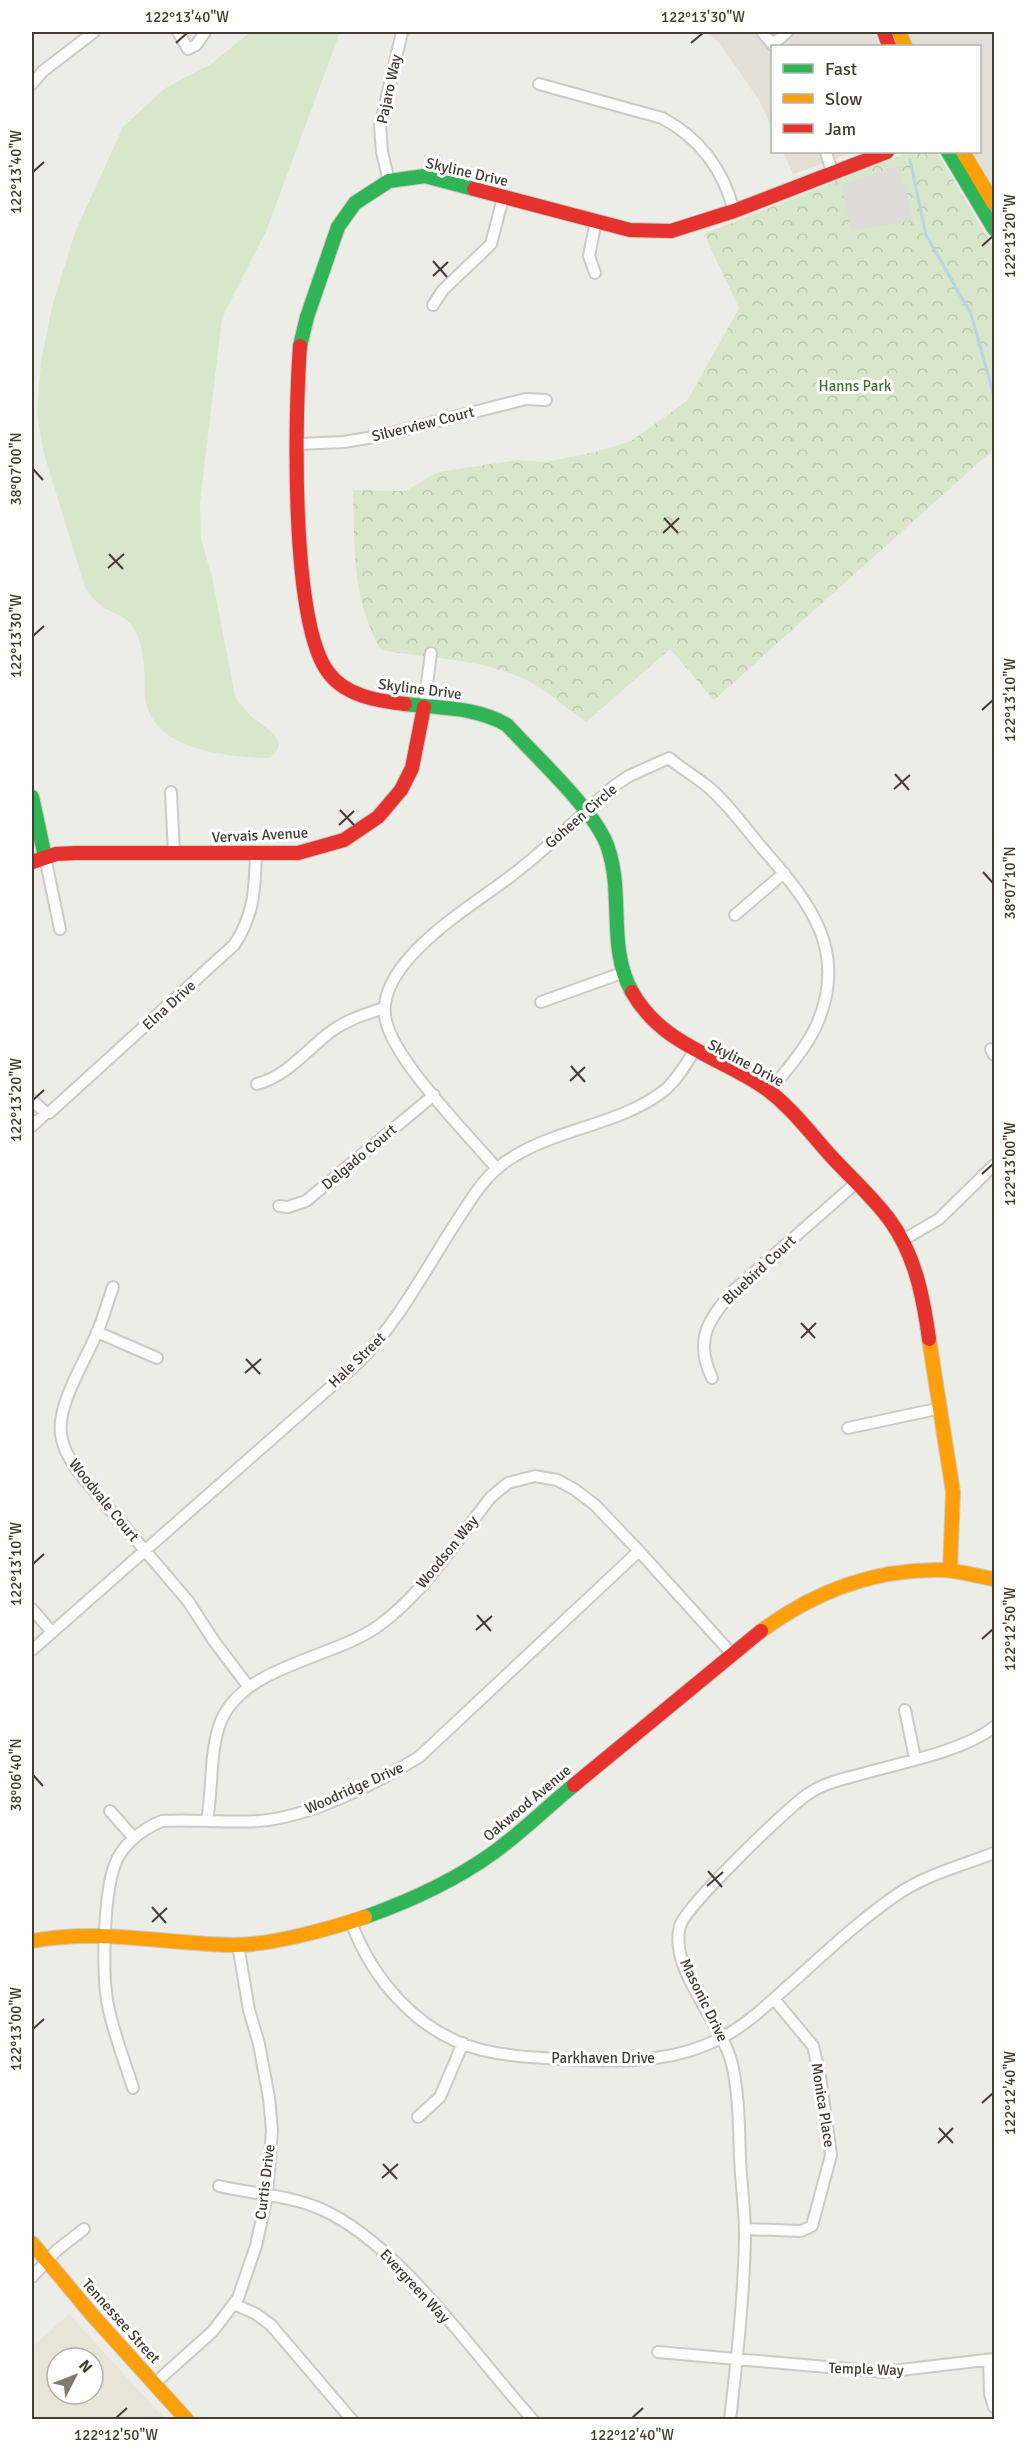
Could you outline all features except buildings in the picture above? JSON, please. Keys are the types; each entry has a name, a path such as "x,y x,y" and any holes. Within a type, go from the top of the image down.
{"street":[{"path":"32,84 51,65 94,32"},
{"path":"178,32 188,49 196,45 205,32"},
{"name":"Pajaro Way","path":"389,181 382,152 380,126 402,32"},
{"path":"762,32 774,45 788,32"},
{"path":"539,84 662,118 675,124 702,146 725,186 734,211"},
{"path":"826,153 832,172"},
{"name":"Skyline Drive","path":"884,153 734,211 671,231 630,230 425,176 389,181 355,203 346,213 334,238 301,340 298,517 307,616 318,658 336,681 357,694 383,702 474,712 495,718 507,725 586,811 606,839 613,860 616,889 614,934 622,972 632,993 651,1018 672,1039 693,1053 770,1091 782,1101 856,1183 903,1240 920,1287 955,1502 950,1570"},
{"path":"949,153 994,229"},
{"path":"964,153 994,204"},
{"path":"433,305 442,290 490,244 503,198"},
{"path":"595,273 589,256 596,221"},
{"name":"Silverview Court","path":"298,444 344,442 526,399 546,400"},
{"name":"Vervais Avenue","path":"38,859 75,853 298,853 344,840 378,817 391,804 412,768 424,707 431,653"},
{"name":"Goheen Circle","path":"384,1008 396,974 409,957 461,910 511,876 628,776 669,758 706,785 784,873 815,915 822,935 828,978 817,1023 809,1039 770,1091"},
{"path":"171,792 174,854"},
{"path":"32,797 38,859 60,929"},
{"name":"Elna Drive","path":"32,1126 234,945 244,930 252,909 256,854"},
{"path":"735,915 784,873"},
{"path":"541,1002 622,972"},
{"path":"257,1084 271,1080 333,1030 357,1016 384,1008 390,1035 404,1059 497,1168"},
{"name":"Hale Street","path":"32,1650 359,1362 382,1338 471,1198 497,1168 553,1137 631,1108 656,1096 679,1075 693,1053"},
{"name":"Delgado Court","path":"279,1206 288,1207 306,1201 434,1095"},
{"path":"32,1100 46,1113"},
{"path":"903,1240 939,1219 994,1165"},
{"name":"Bluebird Court","path":"712,1378 705,1362 703,1345 705,1330 720,1306 856,1183"},
{"name":"Woodvale Court","path":"113,1287 97,1332 63,1408 60,1431 62,1442 71,1462 188,1601 214,1641 248,1686"},
{"path":"97,1332 157,1358"},
{"path":"848,1428 941,1408"},
{"name":"Woodson Way","path":"207,1820 216,1743 222,1720 248,1686 361,1637 380,1625 409,1600 491,1497 508,1483 521,1478 535,1476 557,1480 574,1489 595,1505 731,1653"},
{"name":"Woodridge Drive","path":"133,2088 107,1998 106,1937 114,1866 134,1838 150,1826 162,1821 258,1821 297,1813 379,1780 410,1762 489,1692 639,1551"},
{"name":"Oakwood Avenue","path":"32,1941 72,1936 238,1945 317,1933 351,1922 414,1897 467,1871 495,1852 731,1653 787,1611 848,1582 913,1570 950,1570 994,1579"},
{"path":"32,1609 52,1632"},
{"path":"905,1710 915,1758"},
{"name":"Masonic Drive","path":"730,2420 745,2229 739,2105 732,2064 723,2037 692,1982 680,1950 681,1924 693,1905 808,1793 841,1780 979,1737 994,1726"},
{"path":"110,1811 134,1838"},
{"name":"Parkhaven Drive","path":"351,1922 359,1946 391,1992 435,2030 464,2043 503,2054 630,2061 664,2059 692,2052 745,2024 865,1918 910,1886 994,1853"},
{"name":"Curtis Drive","path":"155,2383 213,2331 234,2304 248,2274 267,2196 272,2130 269,2098 261,2053 249,2010 238,1945"},
{"name":"Monica Place","path":"745,2229 801,2231 812,2226 830,2168 830,2142 813,2046 774,1999"},
{"path":"418,2117 440,2097 464,2043"},
{"name":"Evergreen Way","path":"219,2186 293,2199 319,2208 361,2230 434,2305 533,2420"},
{"path":"32,2277 57,2250 84,2229"},
{"name":"Tennessee Street","path":"32,2243 47,2263 187,2420"},
{"path":"234,2304 256,2314 271,2325 351,2420"},
{"name":"Temple Way","path":"658,2352 736,2361 883,2372 992,2360"},
{"path":"992,2360 990,2394 994,2407"}],"shaded area":[{"path":"708,32 874,32 879,45 771,45 771,126 759,100 721,45"},
{"path":"907,32 994,32 994,187 974,153 981,153 981,45 913,45"},
{"path":"783,153 851,153 793,174"},
{"path":"899,166 913,220 851,231 841,185"},
{"path":"69,2314 98,2346 45,2346 45,2406 105,2406 105,2353 165,2419 32,2419 32,2347"}],"green space":[{"path":"250,32 340,32 267,229 222,318 200,502 201,539 212,577 235,696 252,717 277,738 279,744 277,751 270,758 233,756 194,747 176,740 161,729 150,714 145,696 144,664 136,632 123,617 94,599 85,587 44,454 37,414 41,361 53,303 76,230 123,127 164,89 211,64"},
{"name":"Hanns Park","path":"906,153 938,153 994,249 994,449 714,700 670,649 586,722 537,686 512,674 457,660 381,650 371,631 359,592 356,572 353,490 405,491 438,472 518,460 546,462 595,452 631,441 687,401 739,308 704,234"}],"waterway":[{"path":"910,160 926,235 971,314 994,396"}],"traffic: fast":[{"path":"949,153 994,229"},
{"path":"300,346 307,317 338,227 355,203 389,181 425,176 474,189"},
{"path":"405,704 471,712 507,725 578,801 602,834 608,848 615,884 620,957 624,975 632,992"},
{"path":"32,797 45,857"},
{"path":"365,1917 431,1890 463,1873 514,1837 574,1785"}],"traffic: slow":[{"path":"899,32 905,45"},
{"path":"964,153 994,204"},
{"path":"929,1339 953,1492 950,1570"},
{"path":"761,1631 781,1617 824,1594 868,1579 892,1574 940,1570 994,1579"},
{"path":"32,1941 57,1937 108,1936 209,1944 249,1944 300,1936 365,1917"},
{"path":"32,2243 94,2317 187,2420"}],"traffic: jam":[{"path":"884,32 889,45"},
{"path":"474,189 630,230 671,231 734,211 884,153"},
{"path":"300,346 297,418 298,515 307,609 316,646 328,672 343,687 373,699 405,704"},
{"path":"32,862 56,854 75,853 298,853 344,840 378,817 401,790 412,768 424,707"},
{"path":"632,992 657,1024 673,1036 759,1084 779,1099 882,1210 898,1232 912,1261 921,1291 929,1339"},
{"path":"574,1785 761,1631"}]}
